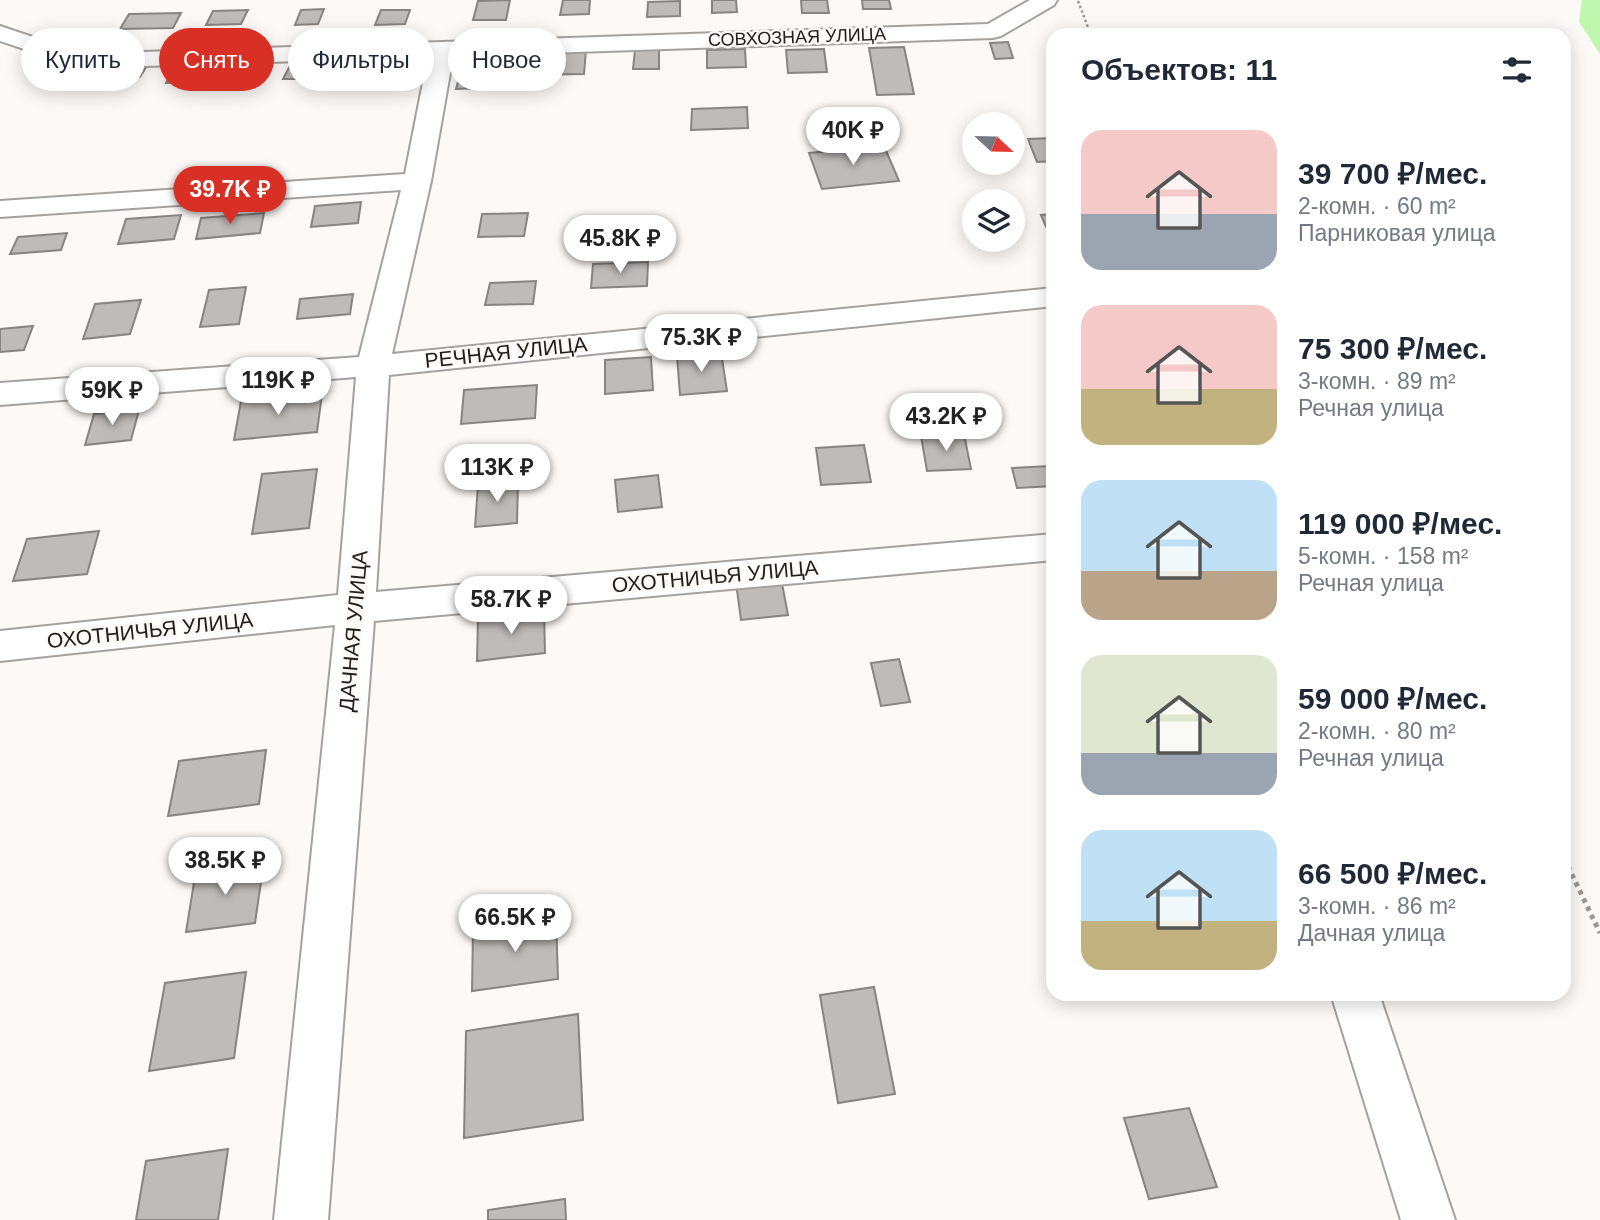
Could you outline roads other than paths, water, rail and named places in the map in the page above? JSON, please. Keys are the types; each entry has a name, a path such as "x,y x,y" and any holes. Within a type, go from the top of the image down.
{"street":[{"name":"СОВХОЗНАЯ УЛИЦА","path":"0,33 81,61 993,31 1046,0"},
{"name":"ДАЧНАЯ УЛИЦА","path":"302,1220 356,608 373,366 417,181 442,48"},
{"path":"0,209 417,181"},
{"name":"РЕЧНАЯ УЛИЦА","path":"0,394 373,366 1046,298"},
{"name":"ОХОТНИЧЬЯ УЛИЦА","path":"0,646 356,608 1046,548"},
{"path":"1357,1001 1427,1220"}]}
